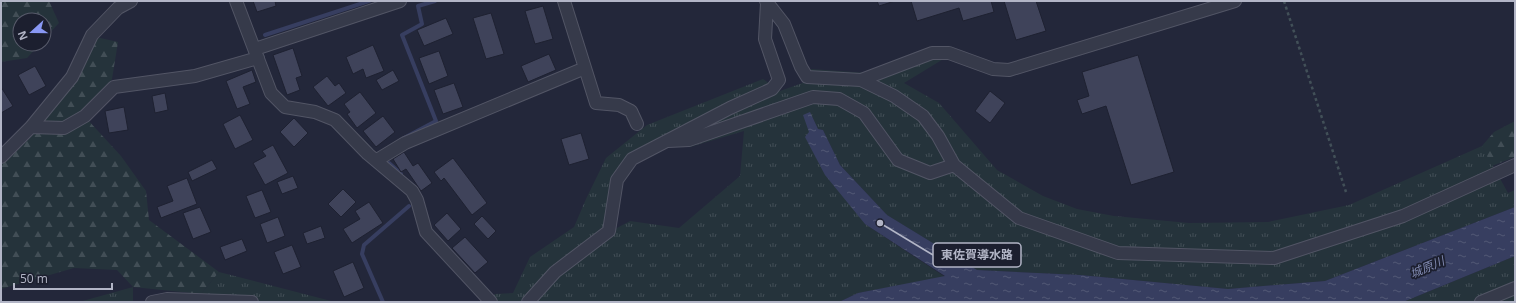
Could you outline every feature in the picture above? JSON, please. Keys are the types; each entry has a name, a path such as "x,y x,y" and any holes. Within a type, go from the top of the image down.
{"street":[{"path":"1,157 31,127 72,76 92,36 118,8 131,1"},
{"path":"236,1 271,93 285,106 314,112 334,120 368,154 377,160 412,191 417,200 426,232 491,302"},
{"path":"31,127 64,128 85,116 114,86 195,76 400,1"},
{"path":"564,1 596,102 619,105 631,111 637,124"},
{"path":"861,80 932,53 949,52 993,69 1009,70 1235,1"},
{"path":"767,2 784,24 801,68 808,77 861,80 894,96 924,116 938,136 954,166 1019,218 1118,253 1274,258 1403,216 1515,165"},
{"path":"528,302 554,272 609,231 617,180 632,159 730,108 772,89 779,80 765,38 767,2"},
{"path":"377,160 405,143 585,68"},
{"path":"665,141 689,140 813,97 839,99 864,113 898,160 930,172 954,166"},
{"path":"1481,302 1515,288"},
{"path":"152,302 167,299 252,302"}],"path":[{"path":"1284,1 1346,192"}],"green space":[{"path":"1,1 49,1 59,23 52,30 52,12 12,12 12,52 33,52 27,58 1,62"},
{"path":"96,37 118,42 112,79 87,119 121,156 146,191 149,220 219,272 201,294 133,287 117,270 74,268 1,289 1,162"},
{"path":"939,47 945,58 904,83 939,103 997,170 1043,196 1077,209 1114,216 1189,223 1268,222 1349,205 1482,146 1508,193 1515,190 1515,207 1325,281 1228,289 1080,275 976,270 887,215 840,165 823,130 818,129 865,224 945,277 858,293 839,302 490,302 495,294 513,293 530,257 574,227 606,158 647,125 763,79 780,91 808,81 811,69 867,73","holes":["744,131 740,176 679,228 630,221 615,229 623,179 633,165 665,147 690,147"]},
{"path":"1515,121 1515,157 1492,166 1482,146 1494,132"},
{"path":"1515,256 1515,302 1403,302"},
{"path":"219,272 335,302 205,302 201,294"},
{"path":"133,287 133,302 79,302"}],"water":[{"name":"城原川","path":"810,112 818,129 823,130 840,165 887,215 977,270 1080,275 1228,289 1325,281 1515,207 1515,256 1403,302 839,302 858,293 945,276 865,224 825,175 805,137 809,132 803,115"}],"building":[{"path":"253,1 275,1 276,6 257,12"},
{"path":"877,1 895,1 879,6"},
{"path":"911,1 991,1 994,12 963,21 959,8 917,21"},
{"path":"1004,1 1036,1 1046,31 1016,40"},
{"path":"543,6 553,39 535,44 525,11"},
{"path":"491,13 504,54 486,59 473,18"},
{"path":"446,18 453,34 424,46 417,30"},
{"path":"373,45 384,71 366,78 363,69 353,74 346,57"},
{"path":"293,48 302,76 296,78 300,90 287,95 273,55"},
{"path":"439,51 448,76 429,84 419,58"},
{"path":"549,54 556,70 528,82 521,66"},
{"path":"1138,55 1174,172 1131,185 1106,106 1082,114 1077,100 1089,96 1082,72"},
{"path":"35,66 46,86 29,95 18,75"},
{"path":"252,70 256,82 243,87 250,104 237,109 226,81"},
{"path":"393,70 399,81 382,90 376,80"},
{"path":"327,76 335,86 339,83 346,93 328,106 313,87"},
{"path":"454,83 463,107 443,114 434,90"},
{"path":"1,87 13,106 1,113"},
{"path":"990,91 1005,103 990,123 975,111"},
{"path":"360,92 376,113 357,128 347,114 350,112 344,104"},
{"path":"165,93 168,110 155,113 152,96"},
{"path":"124,107 128,130 109,133 105,111"},
{"path":"240,115 253,140 235,149 223,124"},
{"path":"383,116 395,132 376,147 363,131"},
{"path":"294,118 308,133 294,147 280,132"},
{"path":"581,133 589,159 569,165 561,139"},
{"path":"273,145 288,173 265,185 253,163 266,156 262,151"},
{"path":"404,152 413,166 418,163 432,183 421,191 406,169 401,172 393,159"},
{"path":"453,158 487,203 472,215 444,178 441,181 434,172"},
{"path":"212,160 217,169 192,181 188,172"},
{"path":"293,176 298,188 282,194 277,182"},
{"path":"187,178 197,204 161,218 157,207 173,201 167,186"},
{"path":"343,189 356,202 341,217 328,204"},
{"path":"262,190 271,212 255,218 246,196"},
{"path":"369,202 383,223 352,243 343,229 360,219 355,211"},
{"path":"200,207 211,232 193,239 183,213"},
{"path":"447,213 461,229 448,241 434,225"},
{"path":"482,216 496,231 488,239 474,224"},
{"path":"278,217 285,236 267,243 260,224"},
{"path":"321,226 325,238 307,244 303,233"},
{"path":"465,237 488,262 475,273 452,248"},
{"path":"242,239 247,251 225,260 220,247"},
{"path":"292,245 301,267 283,274 274,252"},
{"path":"353,262 364,288 344,297 333,271"}],"waterway":[{"path":"265,35 369,1"},
{"path":"404,138 436,121 402,35 422,24 418,6 435,1"},
{"path":"389,163 401,174"},
{"path":"383,302 362,254 364,245 409,206"}],"place":[{"name":"東佐賀導水路","path":"880,223"}]}
